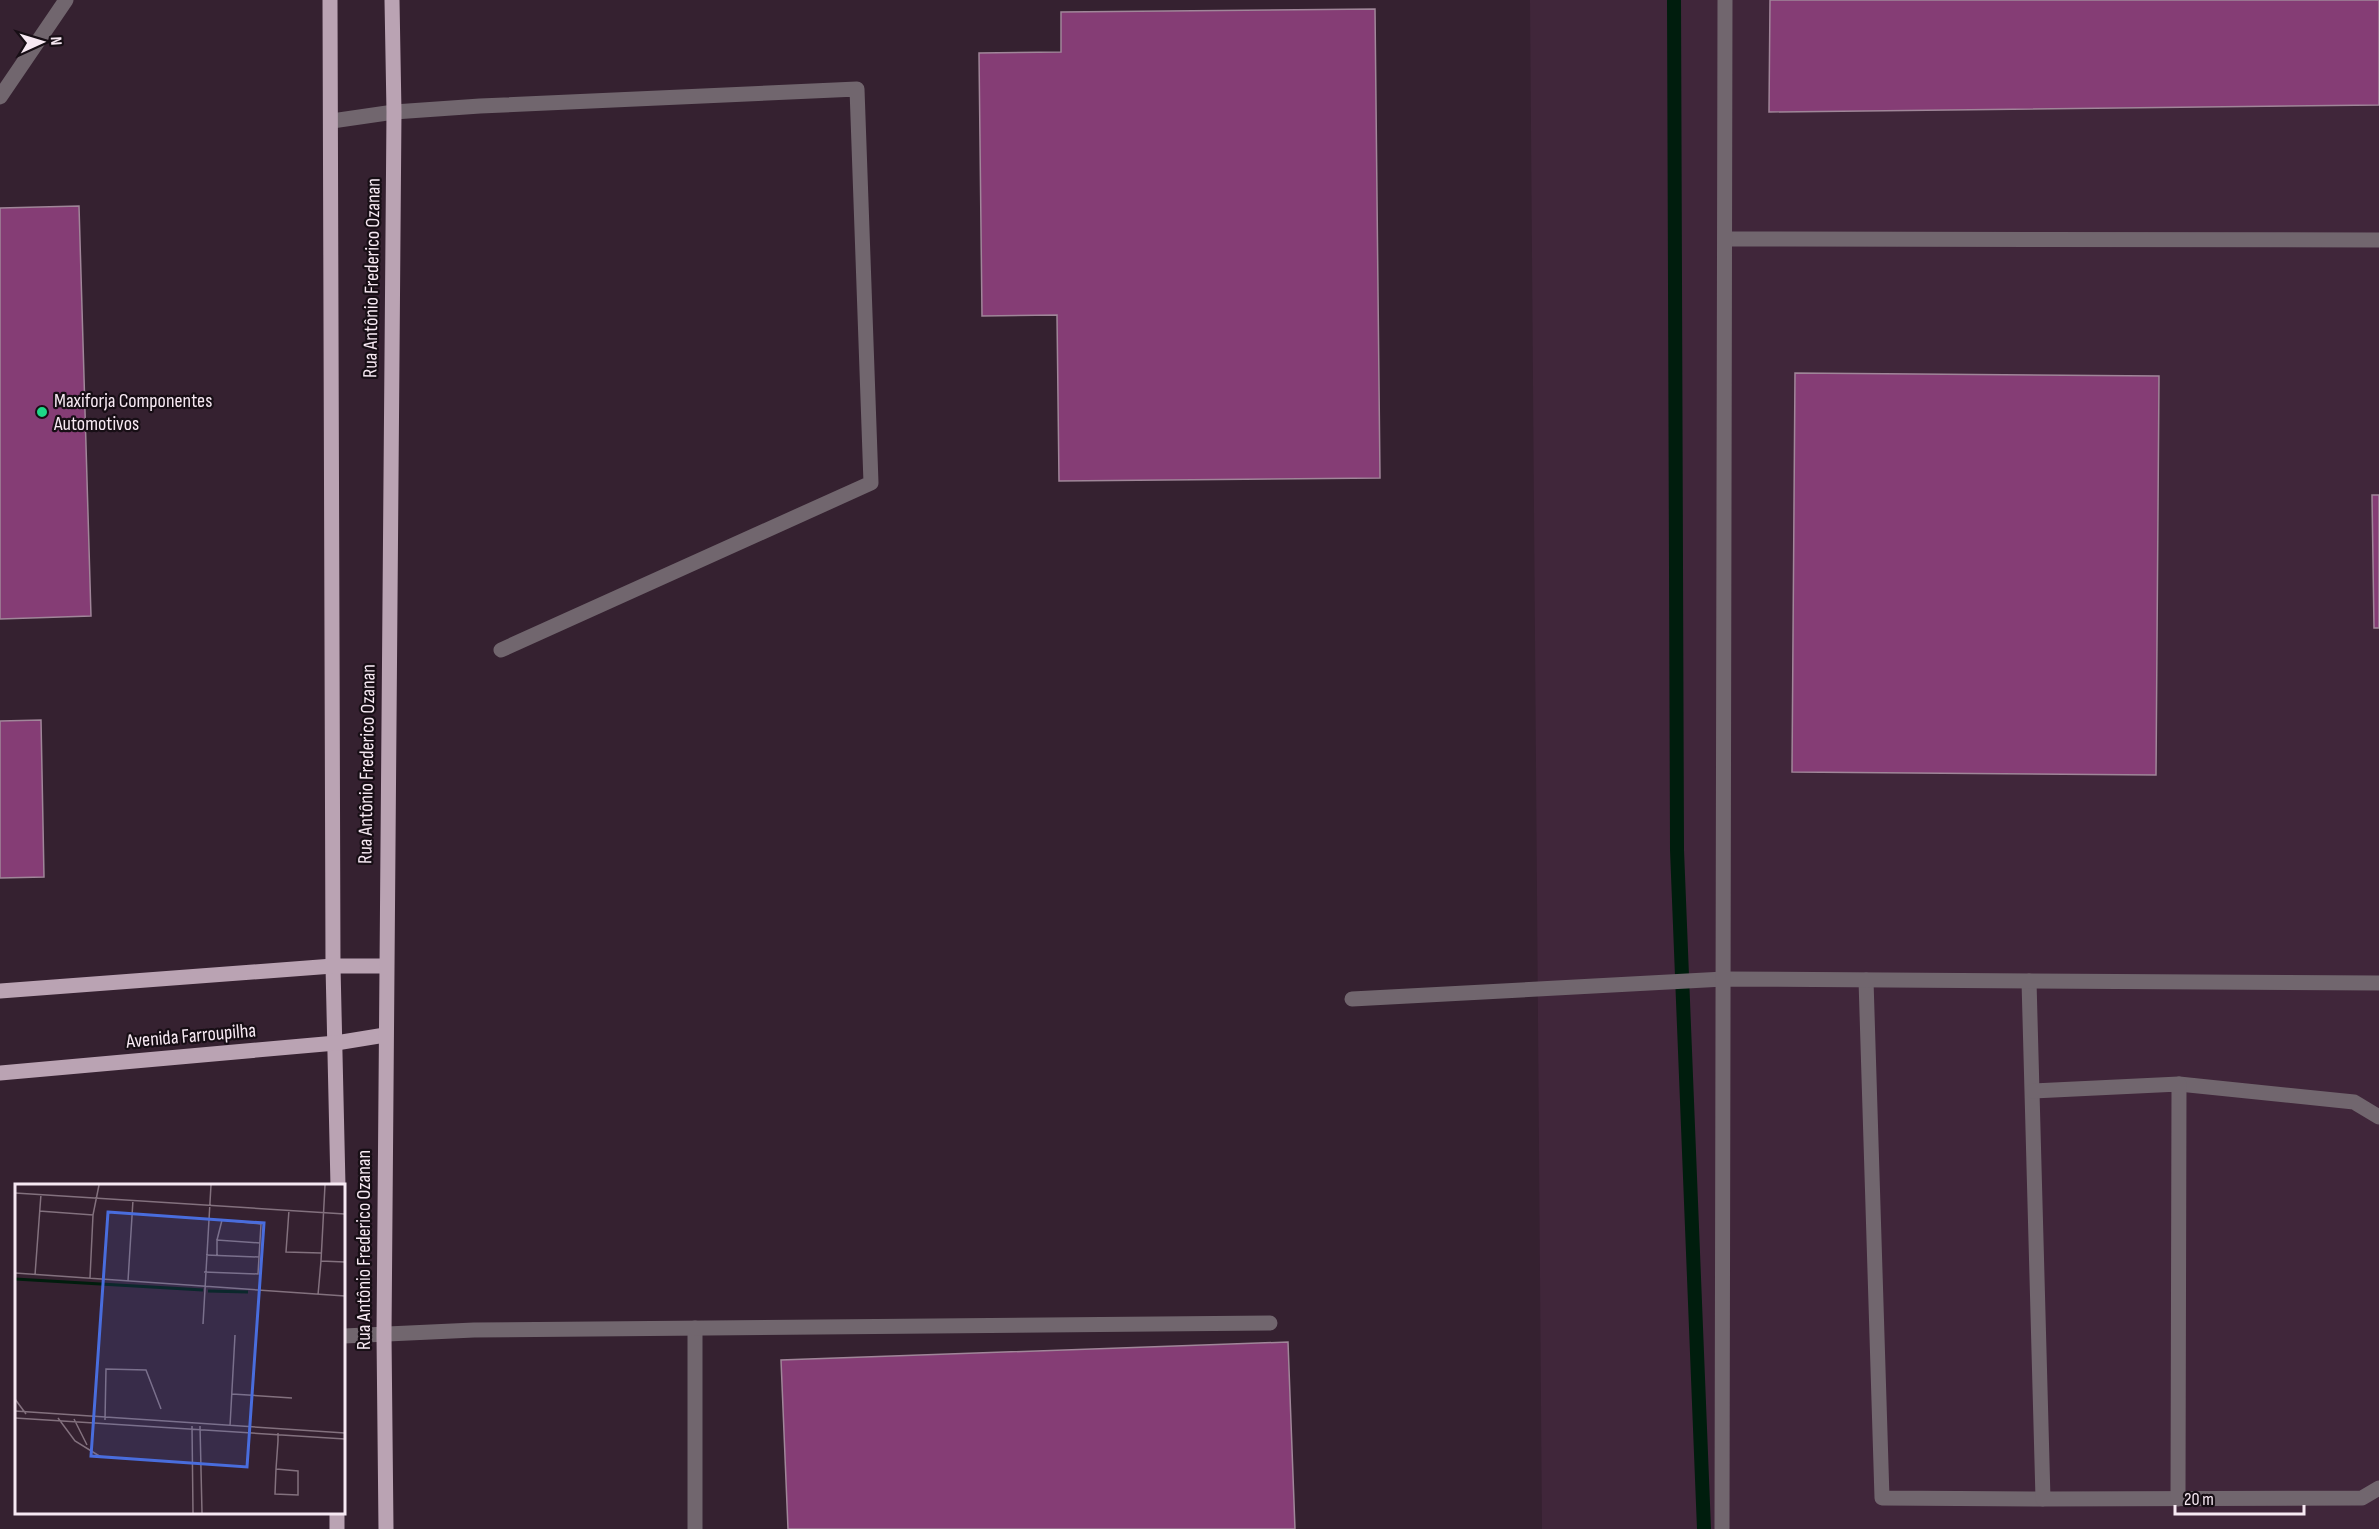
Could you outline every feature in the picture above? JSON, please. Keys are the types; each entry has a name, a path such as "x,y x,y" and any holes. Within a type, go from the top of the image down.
{"main road":[{"name":"Rua Antônio Frederico Ozanan","path":"330,0 333,966 338,1184"},
{"name":"Rua Antônio Frederico Ozanan","path":"386,1529 384,1335 394,112 392,0"},
{"path":"0,991 333,966 386,966"},
{"name":"Avenida Farroupilha","path":"0,1073 336,1043 386,1035"},
{"path":"336,1529 337,1514"}],"lane":[{"path":"0,97 66,0"},
{"path":"1722,1529 1725,0"},
{"path":"332,121 394,112 857,88 872,483 501,650"},
{"path":"1725,239 2379,240"},
{"path":"1352,999 1724,979 2379,983"},
{"path":"1866,980 1882,1498 2362,1498 2379,1488"},
{"path":"2029,981 2043,1499"},
{"path":"2033,1091 2179,1084 2354,1102 2379,1117"},
{"path":"2178,1499 2179,1084"},
{"path":"345,1336 474,1330 1270,1323"},
{"path":"695,1328 695,1529"}],"shaded area":[{"path":"1530,0 2379,0 2379,1529 1542,1529"}],"building":[{"path":"1770,0 2379,0 2379,105 1769,112"},
{"path":"1375,9 1380,478 1059,481 1057,315 982,316 979,53 1061,52 1061,12"},
{"name":"Maxiforja Componentes Automotivos","path":"79,206 91,616 0,619 0,208"},
{"path":"1795,373 2159,376 2156,775 1792,772"},
{"path":"2372,495 2379,495 2379,628 2374,628"},
{"path":"41,720 44,877 0,878 0,721"},
{"path":"1288,1342 1295,1529 788,1529 781,1360"}],"waterway":[{"path":"1674,0 1677,850 1704,1529"}],"place":[{"name":"Maxiforja Componentes Automotivos","path":"42,412"}]}
